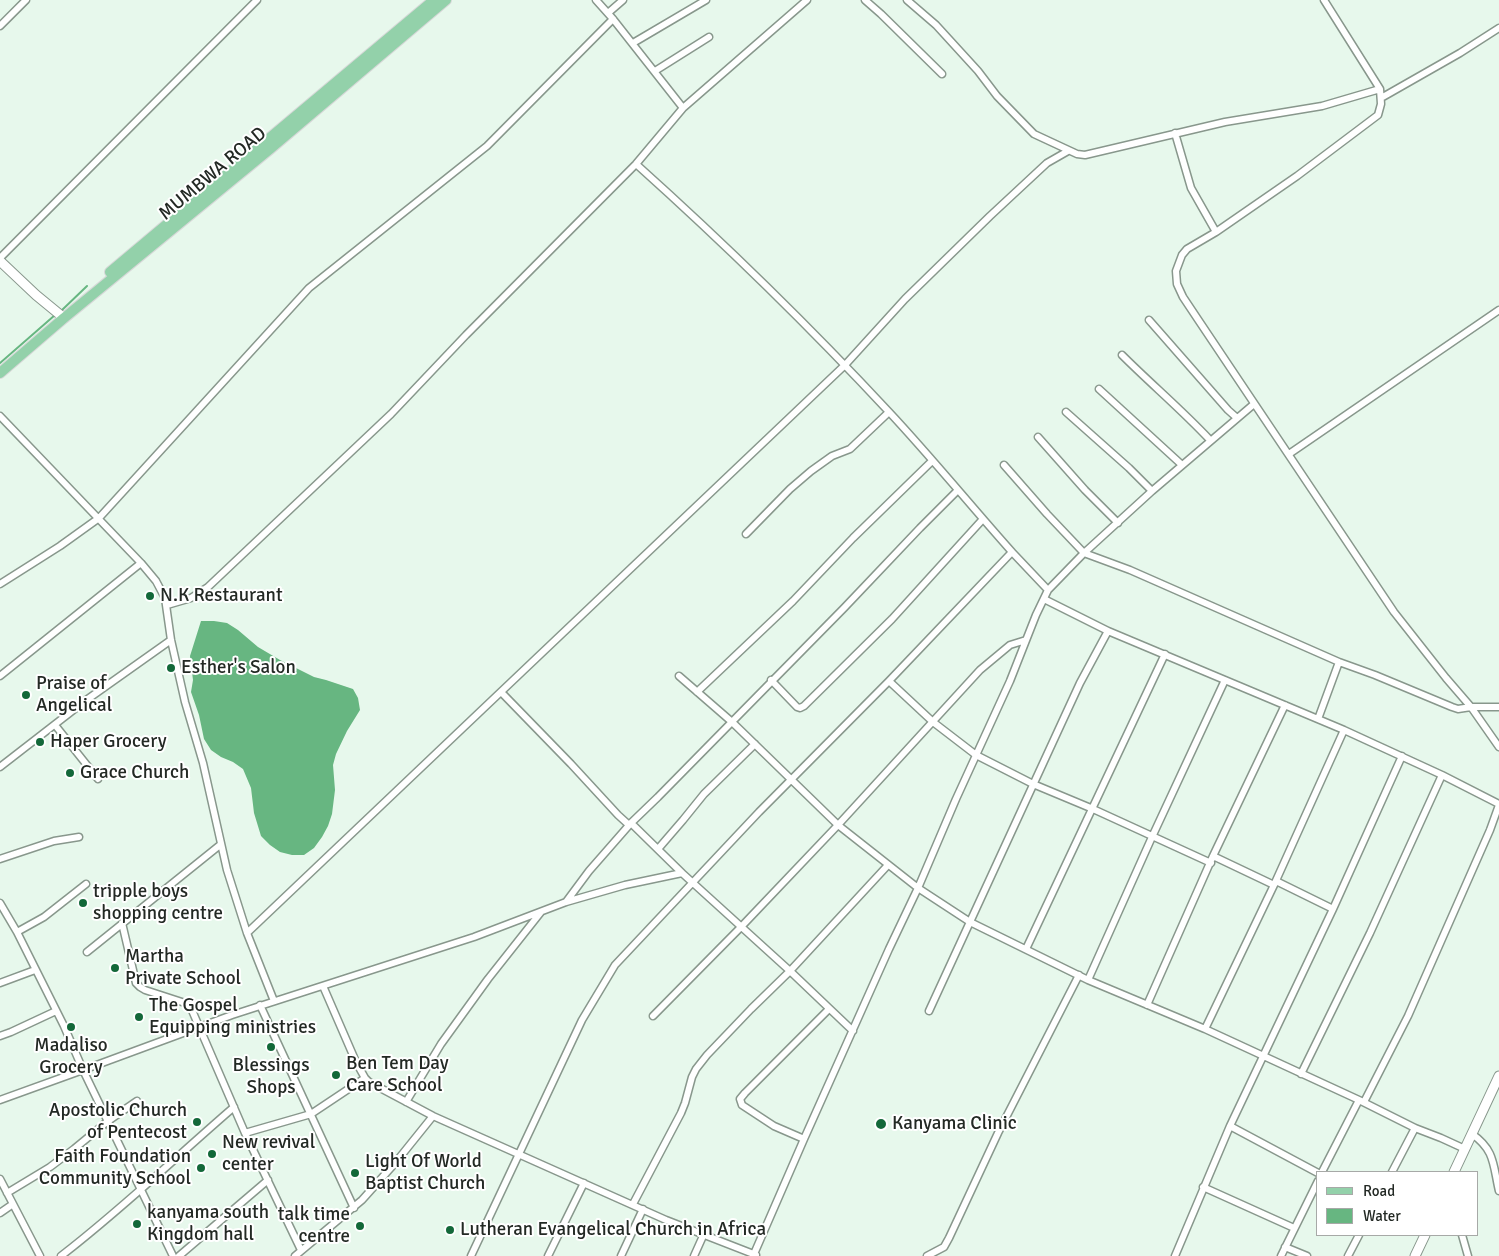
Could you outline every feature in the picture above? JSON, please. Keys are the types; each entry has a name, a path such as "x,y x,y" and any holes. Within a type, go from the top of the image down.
{"main road":[{"name":"MUMBWA ROAD","path":"0,373 61,316 434,0"},
{"name":"MUMBWA ROAD","path":"0,364 270,150 446,0"},
{"path":"0,260 61,316"},
{"path":"1454,1171 1499,1076"},
{"path":"1415,1256 1425,1236"}],"street":[{"path":"0,26 26,0"},
{"path":"0,260 257,0"},
{"path":"596,0 613,18 683,108"},
{"path":"608,13 623,0"},
{"path":"633,44 706,0"},
{"path":"167,605 191,598 208,587 392,414 466,335 636,164 683,108 807,0"},
{"path":"865,0 942,74"},
{"path":"907,0 936,24 972,64 997,96 1034,134 1077,154 1084,155 1250,117 1322,106 1380,89"},
{"path":"1324,0 1380,89 1381,98 1378,115 1297,176 1216,232 1187,249 1182,255 1176,271 1177,284 1183,297 1254,404 1399,618 1471,707 1499,747"},
{"path":"0,584 60,546 99,518 309,288 487,146 613,18"},
{"path":"1381,98 1460,53 1499,28"},
{"path":"655,71 708,37"},
{"path":"1175,133 1191,188 1216,232"},
{"path":"248,934 845,365 905,299 990,216 1047,163 1068,150"},
{"path":"636,164 708,229 845,365 1048,590"},
{"path":"1289,454 1499,310"},
{"path":"1149,320 1237,418"},
{"path":"1122,355 1210,440"},
{"path":"1099,389 1182,465"},
{"path":"323,986 343,1035 365,1078 369,1082 433,1116 703,1236 744,1253 755,1255 804,1138 918,888 1010,681 1048,590 1084,553 1152,491 1254,404"},
{"path":"746,534 772,506 804,477 832,456 850,449 889,412"},
{"path":"1066,412 1152,491"},
{"path":"0,416 99,518 156,581 167,605 171,640 185,702 203,763 220,845 248,934 274,1001"},
{"path":"1038,437 1085,490 1118,523"},
{"path":"697,692 793,601 853,538 932,461"},
{"path":"1004,465 1084,553 1130,570 1339,662 1375,675 1452,708 1499,707"},
{"path":"566,902 589,871 630,824 644,812 958,490"},
{"path":"771,680 797,707 804,706 892,619 983,519"},
{"path":"471,1256 582,1020 608,976 623,956 759,812 889,681 1012,552"},
{"path":"0,676 141,563"},
{"path":"1044,599 1108,631 1402,756 1499,805 1490,830 1408,1016 1323,1171"},
{"path":"929,1011 1080,683 1108,631"},
{"path":"0,767 85,701 171,640"},
{"path":"653,1016 838,825 980,670 1010,645 1026,640"},
{"path":"1026,949 1165,654"},
{"path":"1318,719 1339,662"},
{"path":"679,676 732,722 838,825 918,888 970,922 1088,980 1205,1029 1415,1128 1465,1149"},
{"path":"1088,980 1225,680"},
{"path":"889,681 933,722 976,755 1033,784 1152,837 1275,883 1334,908"},
{"path":"501,692 572,764 618,815 694,882 853,1031"},
{"path":"1147,1005 1212,860 1285,705"},
{"path":"56,725 98,779"},
{"path":"1205,1029 1275,883 1344,730"},
{"path":"658,849 704,794 755,744"},
{"path":"1175,1256 1230,1126 1334,908 1402,756"},
{"path":"1301,1074 1370,934 1442,775"},
{"path":"0,859 54,841 79,837"},
{"path":"87,952 220,845"},
{"path":"632,1204 683,1108 696,1068 738,1022 790,971 888,865"},
{"path":"0,1100 199,1026 474,937 566,902 625,885 682,873"},
{"path":"17,932 44,917 86,884"},
{"path":"0,903 17,932 72,1042 83,1070 173,1256"},
{"path":"406,1102 441,1044 488,979 542,911"},
{"path":"122,923 136,983 145,990 191,1008 245,1133 302,1250"},
{"path":"0,983 35,970"},
{"path":"928,1256 944,1247 949,1238 998,1133 1079,975"},
{"path":"260,1006 354,1208"},
{"path":"804,1138 774,1126 742,1105 740,1099 829,1009"},
{"path":"0,1036 56,1011"},
{"path":"245,1133 311,1114 365,1078"},
{"path":"7,1193 50,1167 74,1150 108,1121 137,1101"},
{"path":"61,1256 106,1220 234,1107"},
{"path":"294,1256 354,1208 396,1162 433,1116"},
{"path":"1230,1126 1316,1172"},
{"path":"1393,1171 1415,1128"},
{"path":"1472,1134 1482,1141 1491,1154 1499,1191"},
{"path":"0,1179 40,1256"},
{"path":"179,1256 268,1180"},
{"path":"548,1256 584,1183"},
{"path":"1280,1256 1316,1185"},
{"path":"1204,1187 1294,1228"},
{"path":"0,1213 13,1204"},
{"path":"621,1256 643,1209"},
{"path":"694,1256 703,1236"},
{"path":"1348,1256 1358,1236"},
{"path":"1462,1236 1468,1256"},
{"path":"1285,1247 1307,1256"}],"water":[{"path":"201,621 227,623 258,647 280,660 314,677 353,689 358,698 360,710 347,731 333,765 335,790 332,814 328,826 314,848 304,855 280,852 261,836 254,813 251,788 243,769 211,750 204,739 199,715 191,692 193,680 190,656"}],"waterway":[{"path":"61,311 87,286"},
{"path":"0,363 55,315"}],"place":[{"name":"N.K Restaurant","path":"150,596"},
{"name":"Esther's Salon","path":"171,668"},
{"name":"Praise of Angelical","path":"26,695"},
{"name":"Haper Grocery","path":"40,742"},
{"name":"Grace Church","path":"70,773"},
{"name":"tripple boys shopping centre","path":"83,903"},
{"name":"Martha Private School","path":"115,968"},
{"name":"The Gospel Equipping ministries","path":"139,1017"},
{"name":"Madaliso Grocery","path":"71,1027"},
{"name":"Blessings Shops","path":"271,1047"},
{"name":"Ben Tem Day Care School","path":"336,1075"},
{"name":"Apostolic Church of Pentecost","path":"197,1122"},
{"name":"Kanyama Clinic","path":"881,1124"},
{"name":"New revival center","path":"212,1154"},
{"name":"Faith Foundation Community School","path":"201,1168"},
{"name":"Light Of World Baptist Church","path":"355,1173"},
{"name":"kanyama south Kingdom hall","path":"137,1224"},
{"name":"talk time centre","path":"360,1226"},
{"name":"Lutheran Evangelical Church in Africa","path":"450,1230"}]}
